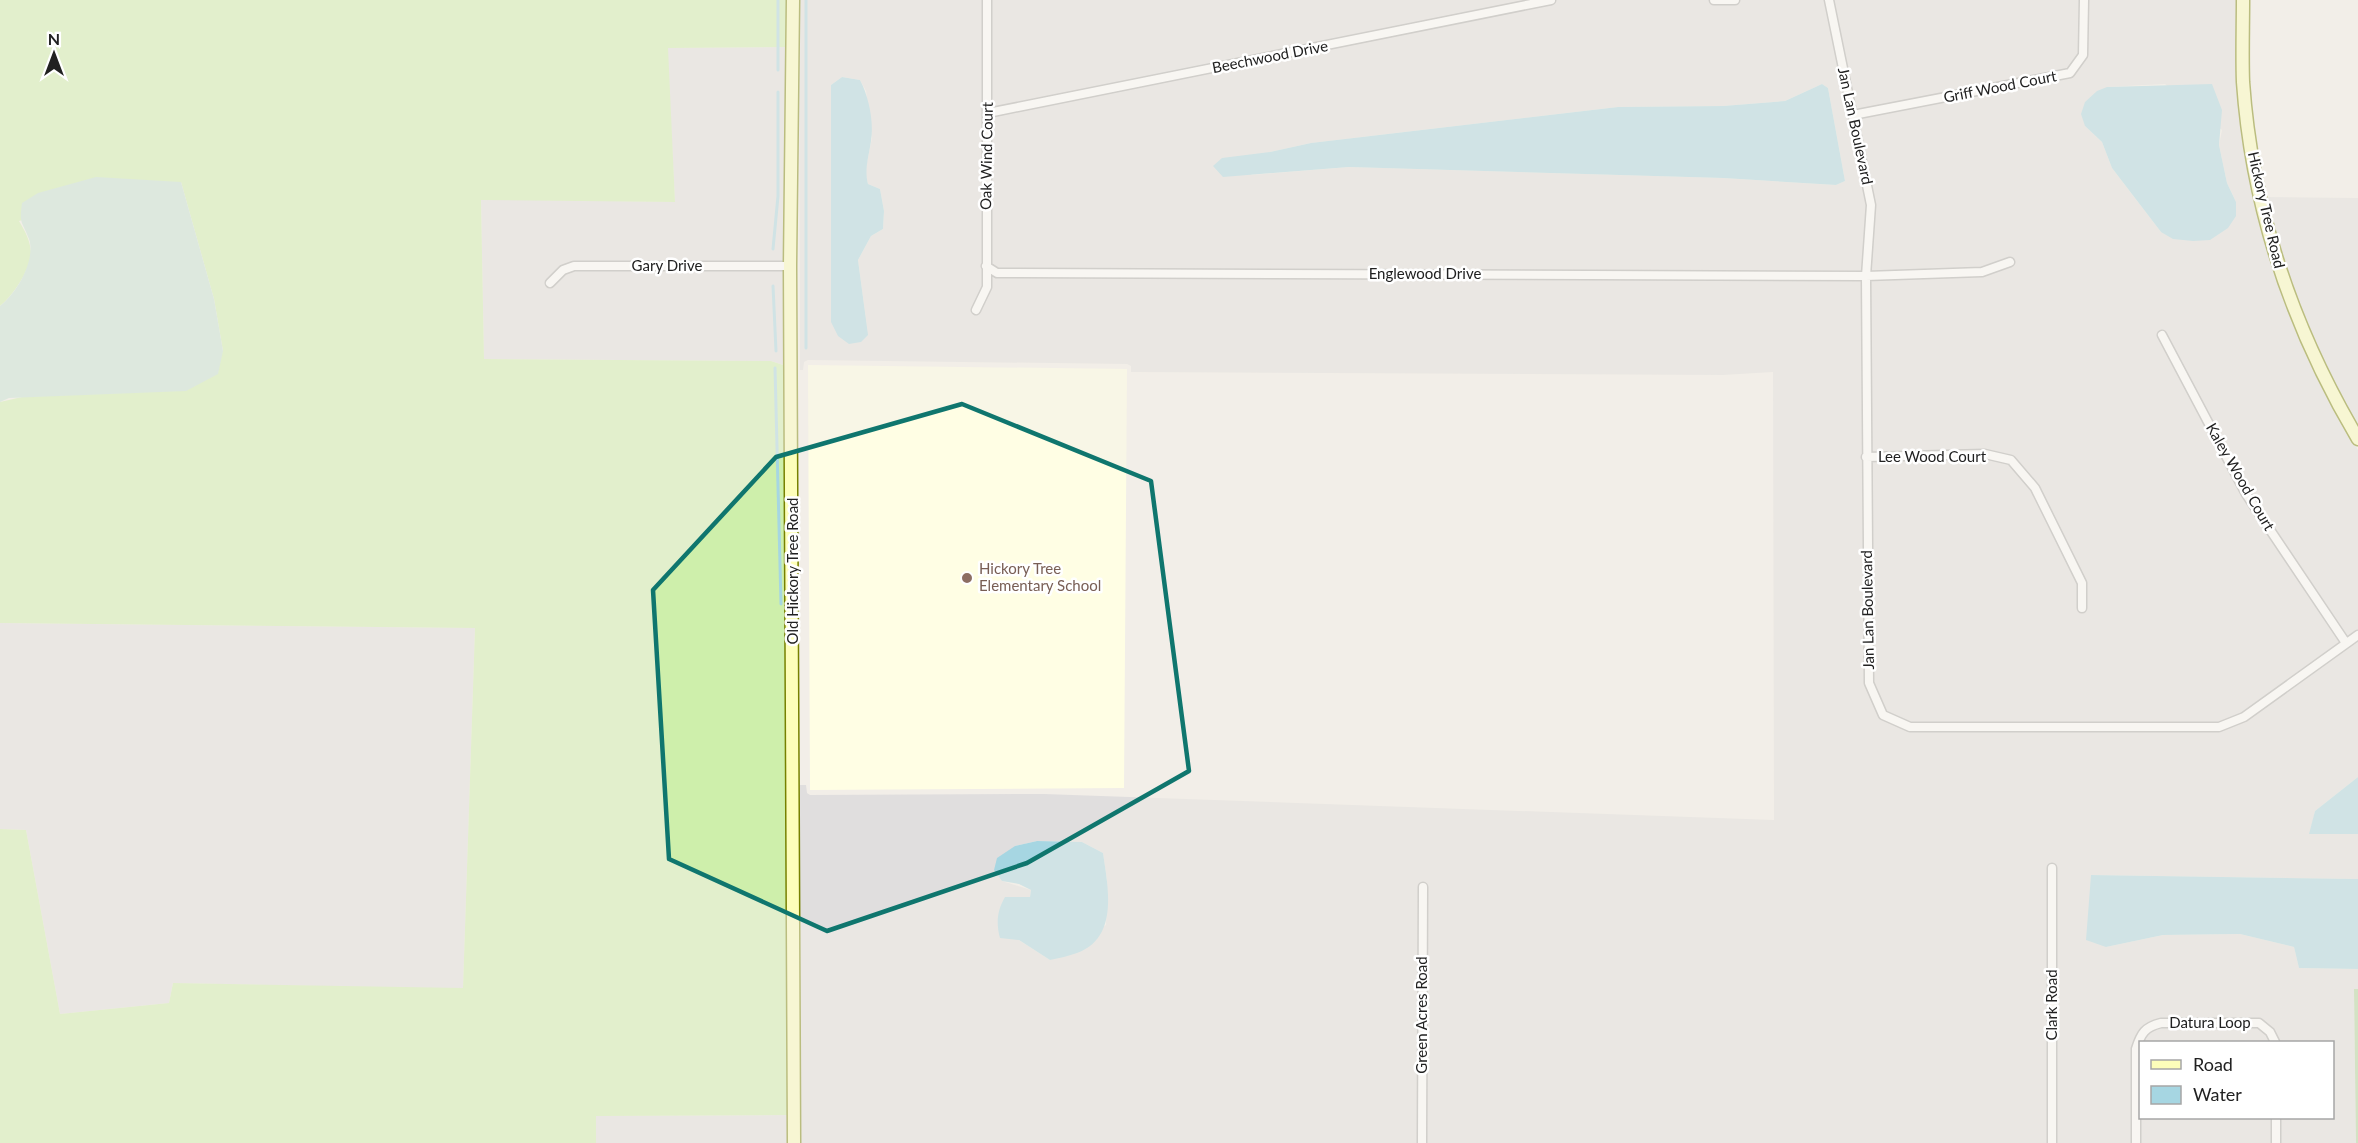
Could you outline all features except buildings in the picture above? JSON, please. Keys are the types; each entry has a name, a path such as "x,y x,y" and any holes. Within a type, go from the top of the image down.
{"street":[{"name":"Old Hickory Tree Road","path":"793,0 790,266 795,1143"},
{"name":"Oak Wind Court","path":"976,310 987,287 987,0"},
{"name":"Beechwood Drive","path":"988,113 1551,0"},
{"path":"1714,0 1735,0"},
{"name":"Jan Lan Boulevard","path":"1829,0 1871,205 1866,276 1869,683 1882,715 1910,727 2219,727 2244,717 2358,635"},
{"name":"Griff Wood Court","path":"1854,115 2070,73 2083,55 2084,0"},
{"name":"Hickory Tree Road","path":"2243,0 2243,81 2248,134 2269,239 2290,305 2311,352 2358,439"},
{"name":"Englewood Drive","path":"986,266 997,273 1866,276 1982,272 2010,262"},
{"name":"Gary Drive","path":"550,283 563,270 574,266 790,266"},
{"name":"Kaley Wood Court","path":"2162,335 2246,494 2346,643"},
{"name":"Lee Wood Court","path":"1866,458 1985,454 2011,460 2035,488 2077,572 2082,583 2082,608"},
{"name":"Clark Road","path":"2052,868 2052,1143"},
{"name":"Green Acres Road","path":"1422,1143 1423,887"},
{"name":"Datura Loop","path":"2136,1143 2136,1049 2140,1036 2148,1027 2162,1023 2259,1023 2270,1032 2274,1041"},
{"path":"2276,1119 2276,1143"}],"highlighted area":[{"path":"962,404 1151,481 1189,771 1027,863 827,931 669,859 653,590 776,457"}],"shaded area":[{"path":"799,0 2238,0 2243,134 2264,241 2286,307 2306,355 2358,450 2358,777 2315,811 2310,834 2358,834 2358,879 2092,875 2106,947 2163,935 2240,934 2294,947 2299,968 2358,969 2358,989 2354,989 2356,1143 800,1143 800,785 806,785 807,793 810,795 1044,794 1774,820 1773,372 1723,375 1131,372 1131,366 1127,364 808,360 804,362 803,370 800,370","holes":["842,77 860,80 866,91 872,138 865,172 868,184 880,189 884,211 883,229 871,236 858,260 868,335 831,85","1822,84 1828,88 1845,181 1836,185 1723,178 1349,167 1251,175 1270,152 1311,143 1618,107 1723,106 1785,101","2165,84 2222,130 2219,145 2227,183 2236,202 2161,232 2112,168 2102,142 2085,126 2107,87","1037,841 1082,842 1103,853 1107,880 1106,925 1050,960 1019,940 1005,897 1030,897 1031,890 1002,881 1015,846"]},
{"path":"787,47 786,366 771,361 484,359 481,199 675,202 667,48"},
{"path":"96,177 181,182 214,299 223,351 218,374 186,391 9,398 0,402 0,306 13,293 24,276 30,256 29,239 21,219 22,203 38,193"},
{"path":"2265,197 2358,198 2358,428 2315,349 2288,279"},
{"name":"Hickory Tree Elementary School","path":"808,365 1127,369 1124,788 810,790"},
{"path":"0,623 475,628 463,989 173,983 169,1003 60,1014 26,830 0,829"},
{"path":"789,1115 789,1143 596,1143 596,1116"}],"green space":[{"path":"0,0 788,0 787,47 668,48 675,202 481,200 484,359 771,361 786,366 789,1115 596,1116 596,1143 0,1143 0,829 26,830 60,1014 169,1003 173,983 463,988 475,628 0,623 0,402 223,351 214,299 181,182 164,182 19,221 30,243 30,259 20,282 0,306"},
{"path":"2354,989 2358,989 2358,1143 2356,1143"}],"water":[{"path":"842,77 860,80 866,94 872,126 867,178 868,184 880,189 884,211 883,229 871,236 858,260 868,335 861,342 849,344 838,336 831,322 831,85"},
{"path":"1822,84 1828,88 1845,181 1836,185 1723,178 1349,167 1223,177 1213,166 1222,158 1270,152 1311,143 1618,107 1723,106 1785,101"},
{"path":"2212,84 2222,110 2219,145 2227,183 2236,202 2236,216 2228,228 2210,240 2173,239 2161,232 2112,168 2102,142 2085,126 2081,114 2085,102 2097,91 2107,87"},
{"path":"2358,777 2358,834 2309,834 2315,811"},
{"path":"1037,841 1082,842 1103,853 1107,881 1108,910 1099,936 1090,946 1077,953 1050,960 1019,940 1000,938 998,927 1000,907 1005,897 1030,897 1031,890 1019,884 1002,881 994,870 997,858 1015,846"},
{"path":"2091,875 2358,879 2358,969 2299,968 2294,947 2240,934 2163,935 2106,947 2086,940"}],"waterway":[{"path":"778,0 778,70"},
{"path":"806,0 806,348"},
{"path":"773,249 778,196 778,92"},
{"path":"773,286 776,351"},
{"path":"775,368 781,604"}],"place":[{"name":"Hickory Tree Elementary School","path":"967,578"}]}
